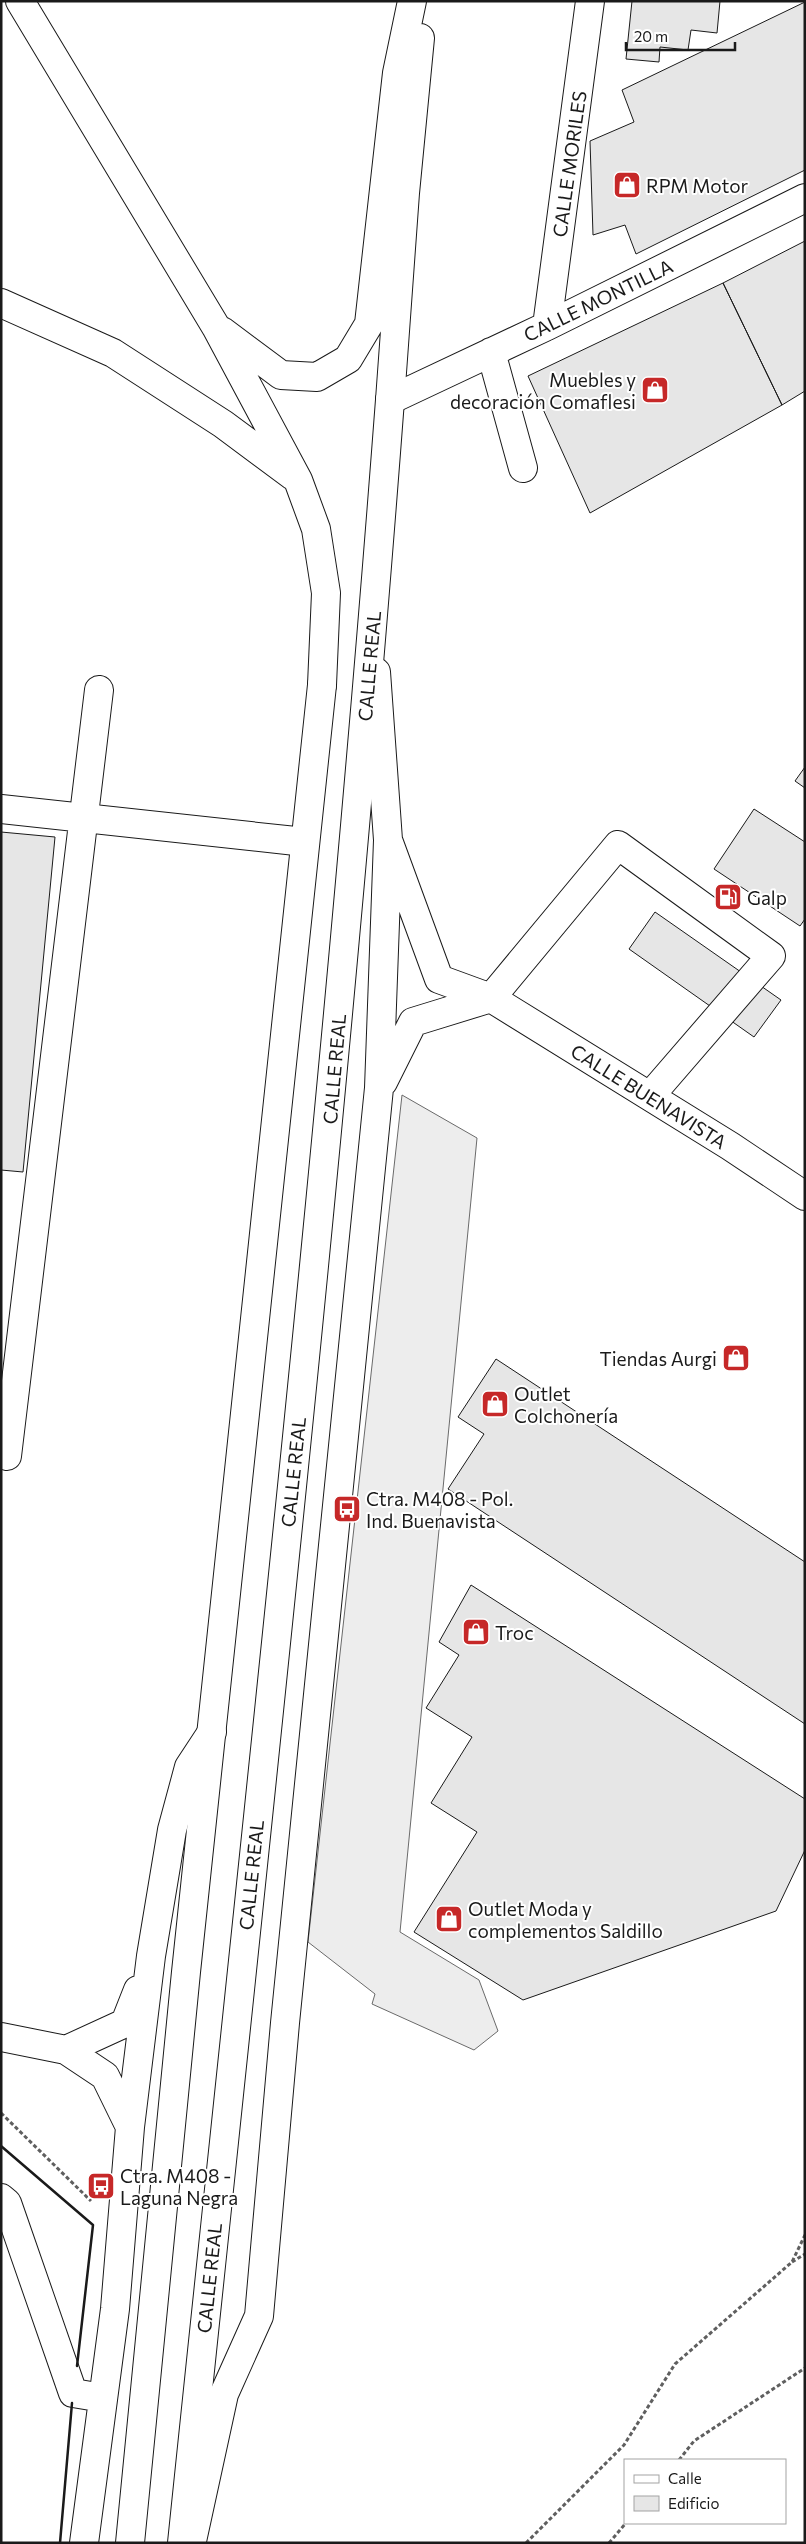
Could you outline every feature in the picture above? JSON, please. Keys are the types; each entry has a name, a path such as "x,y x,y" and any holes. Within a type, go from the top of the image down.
{"main road":[{"path":"20,1 216,328 298,480 316,529 326,593 322,684 186,1972 130,2543"},
{"path":"216,328 281,375 317,378 348,359 369,324 397,73 412,1"},
{"name":"CALLE REAL","path":"182,2543 331,1102 373,629 405,193 424,1"},
{"name":"CALLE MORILES","path":"547,326 590,1"},
{"name":"CALLE MONTILLA","path":"390,400 547,326 805,198"},
{"path":"1,302 113,353 222,424 298,480"},
{"path":"491,352 523,468"},
{"name":"CALLE BUENAVISTA","path":"373,629 388,840 438,979 491,998 650,1096 805,1196"},
{"path":"7,1456 99,690"},
{"path":"1,809 305,842"},
{"path":"192,2543 224,2394 259,2316 285,2022 379,1088 388,840"},
{"path":"379,1088 413,1022 491,998 618,845 770,956 650,1096"},
{"path":"84,2543 115,2309 130,2127 151,1956 172,1830 188,1767 212,1732"},
{"path":"66,2050 125,2023 151,1956"},
{"path":"1,2037 66,2050 105,2076 130,2127"},
{"path":"1,2198 7,2203 73,2393 104,2398"}],"path":[{"path":"1,2113 96,2206"},
{"path":"792,2262 805,2235"},
{"path":"526,2543 624,2444 675,2364 792,2262 805,2254"},
{"path":"679,2459 694,2441 805,2368"},
{"path":"609,2543 625,2524"}],"shaded area":[{"path":"402,1095 477,1138 400,1932 479,1980 498,2031 474,2050 372,2004 375,1994 308,1942"}],"building":[{"path":"632,1 720,1 717,33 691,30 688,50 660,47 659,62 626,59"},
{"path":"805,2 805,170 636,254 625,225 593,235 590,141 634,122 622,90"},
{"path":"805,241 805,391 782,405 723,283"},
{"name":"Muebles y decoración Comaflesi","path":"723,283 782,405 590,513 528,376"},
{"path":"805,767 805,788 795,781"},
{"path":"754,809 805,842 805,919 800,926 714,869"},
{"path":"1,832 55,837 23,1172 1,1170"},
{"path":"655,912 781,1000 754,1037 629,949"},
{"path":"496,1359 805,1562 805,1724 448,1489 484,1434 458,1417"},
{"path":"471,1585 805,1799 805,1850 776,1911 523,2000 414,1932 477,1832 431,1803 472,1737 426,1708 459,1655 439,1642"}],"wall":[{"path":"1,2146 93,2225 77,2366"},
{"path":"60,2543 72,2403"}],"place":[{"name":"RPM Motor","path":"627,185"},
{"name":"Muebles y decoración Comaflesi","path":"655,390"},
{"name":"Galp","path":"728,897"},
{"name":"Tiendas Aurgi","path":"736,1358"},
{"name":"Outlet Colchonería","path":"495,1404"},
{"name":"Ctra. M408 - Pol. Ind. Buenavista","path":"347,1509"},
{"name":"Troc","path":"476,1632"},
{"name":"Outlet Moda y complementos Saldillo","path":"449,1919"},
{"name":"Ctra. M408 - Laguna Negra","path":"101,2186"}]}
